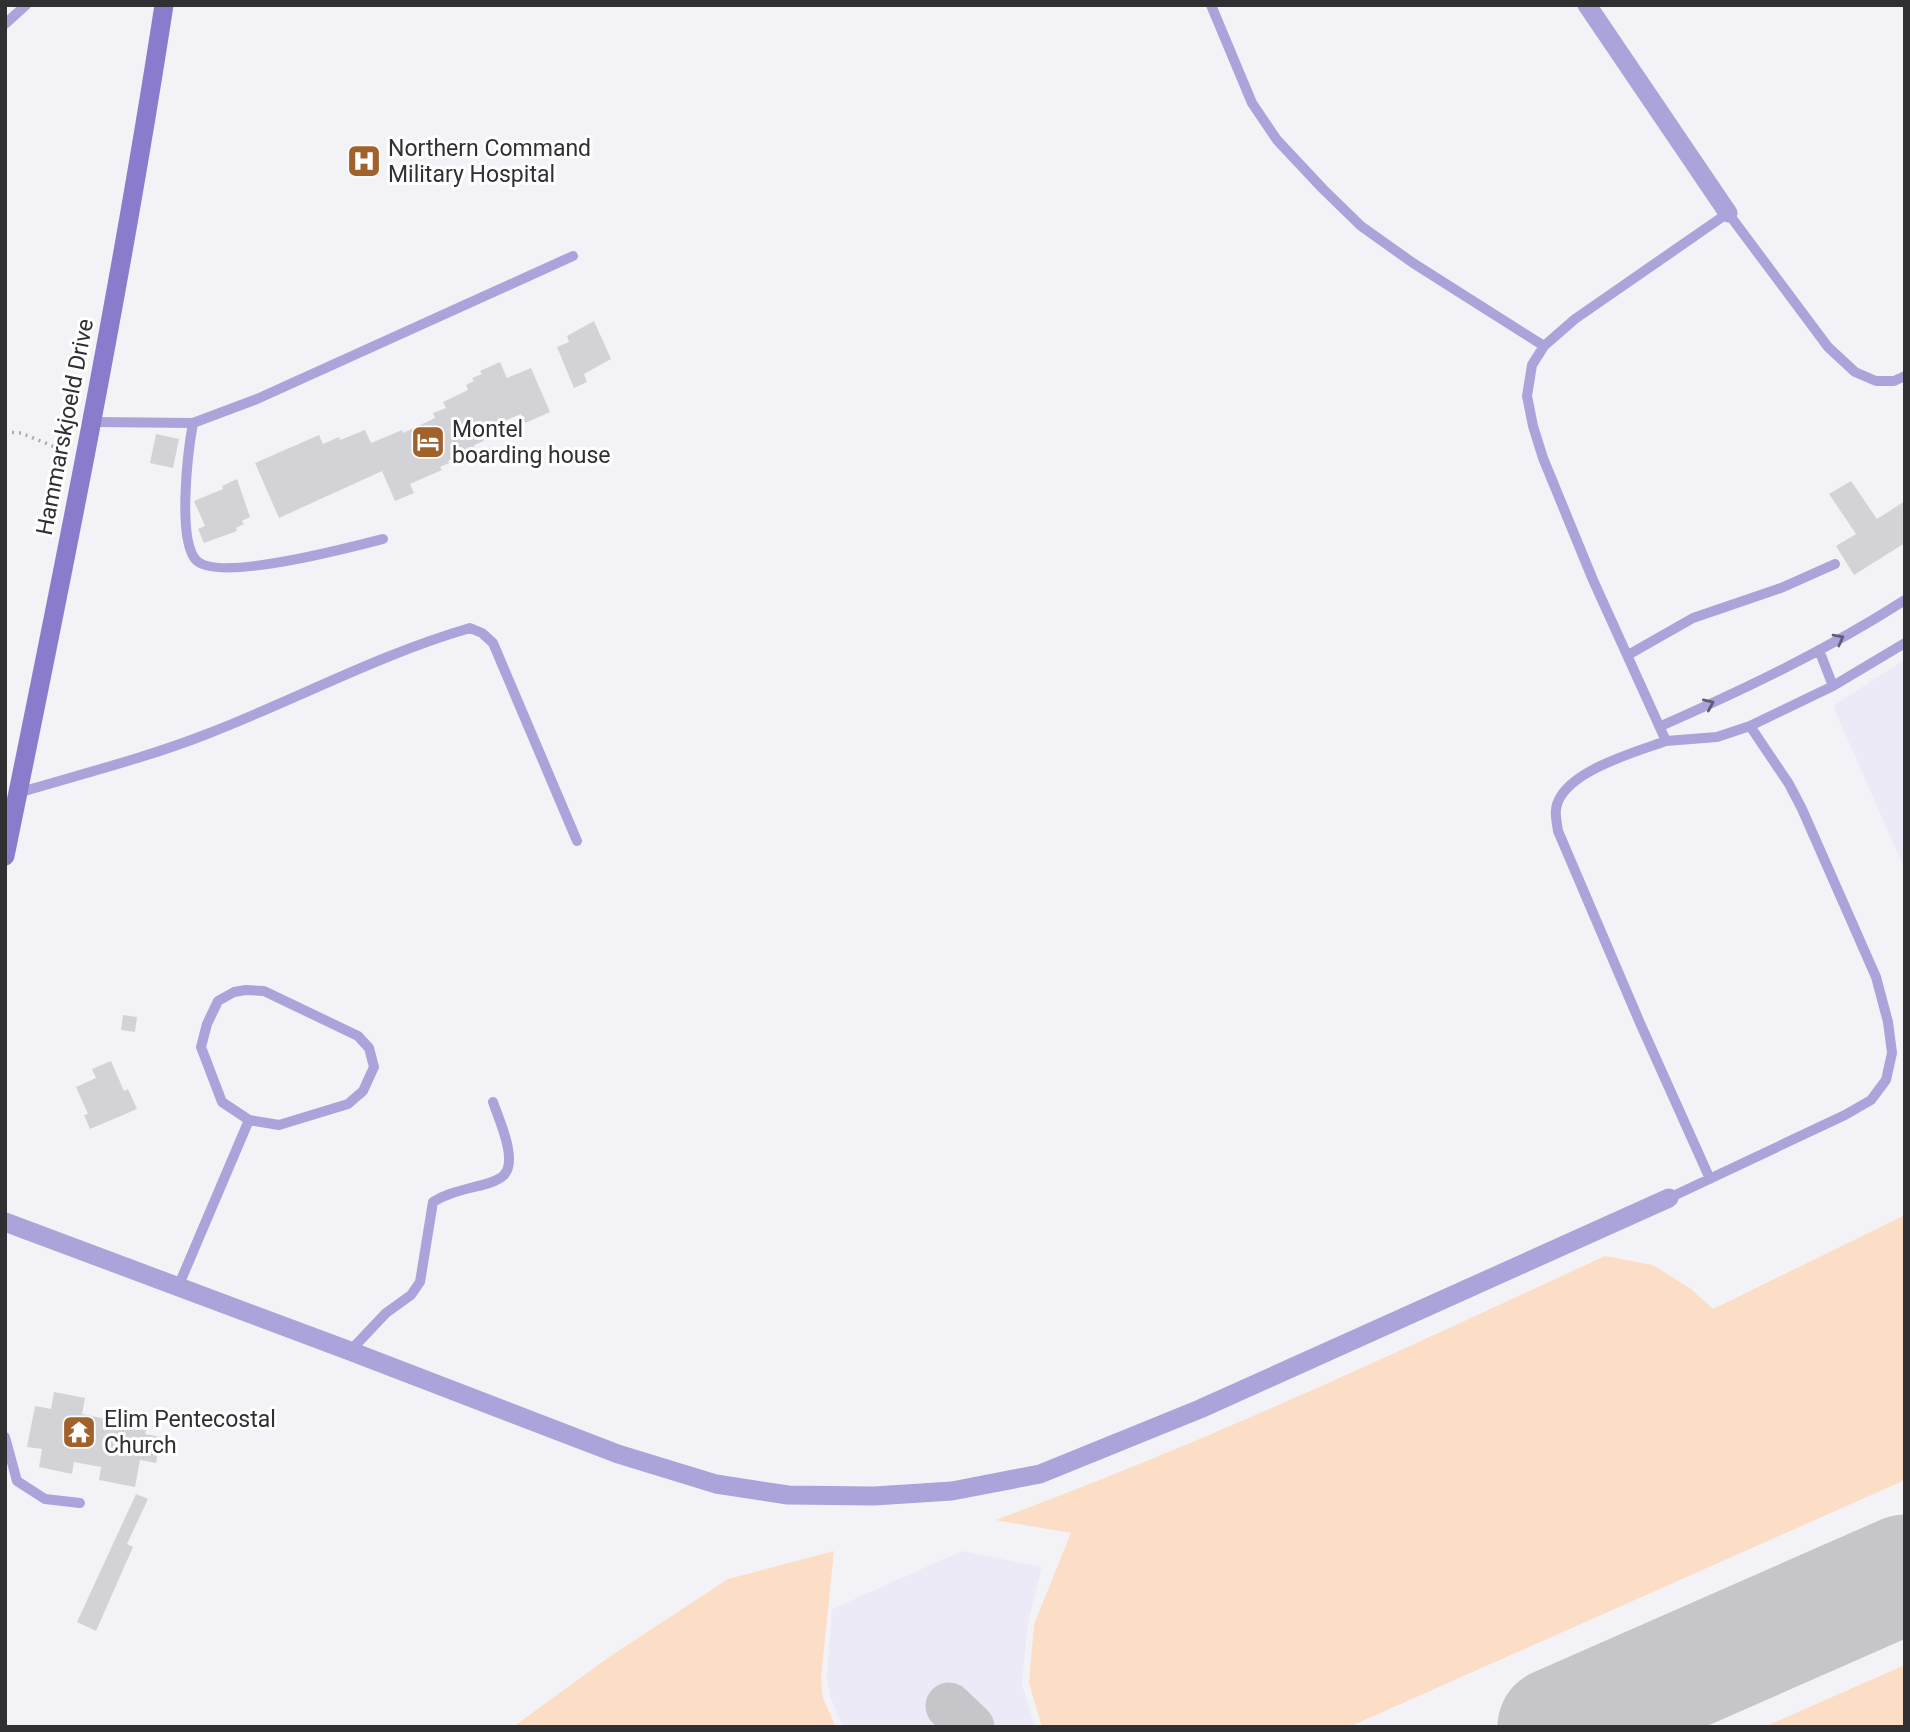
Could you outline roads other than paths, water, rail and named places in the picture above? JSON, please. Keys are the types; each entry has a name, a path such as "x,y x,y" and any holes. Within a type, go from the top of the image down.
{"main road":[{"name":"Hammarskjoeld Drive","path":"5,856 93,422 164,5"}],"street":[{"path":"1587,5 1728,213"},
{"path":"5,1222 618,1454 716,1484 788,1495 874,1496 952,1491 1040,1474 1200,1409 1669,1198"}],"lane":[{"path":"5,24 26,5"},
{"path":"1211,5 1252,103 1277,140 1324,189 1361,226 1544,346"},
{"path":"1666,741 1593,580 1543,458 1533,426 1527,396 1532,365 1544,346 1575,320 1728,213 1828,347 1855,372 1876,381 1905,376"},
{"path":"93,422 193,423 257,399 573,256"},
{"path":"193,423 185,496 188,544 195,559 204,565 226,568 287,562 383,539"},
{"path":"1628,655 1693,618 1781,588 1835,565"},
{"path":"1661,726 1758,683 1868,624 1905,600"},
{"path":"18,793 205,735 365,667 470,628 482,633 493,643 577,841"},
{"path":"1710,1179 1558,831 1556,807 1567,788 1595,768 1666,741 1717,737 1750,726 1833,686 1905,643"},
{"path":"1819,650 1833,686"},
{"path":"1669,1198 1845,1115 1871,1100 1886,1080 1892,1053 1888,1022 1876,977 1789,784 1750,726"},
{"path":"264,991 358,1036 369,1048 374,1067 363,1091 348,1104 279,1125 249,1120 222,1102 201,1047 207,1024 218,1001 234,992 264,991"},
{"path":"349,1351 378,1320 411,1295 420,1282 433,1202 443,1195 488,1184 503,1176 509,1165 509,1155 494,1102"},
{"path":"178,1287 249,1120"},
{"path":"5,1437 17,1480 45,1499 80,1503"}],"place":[{"name":"Northern Command Military Hospital","path":"364,161"},
{"name":"Montel boarding house","path":"428,442"},
{"name":"Elim Pentecostal Church","path":"79,1432"}]}
